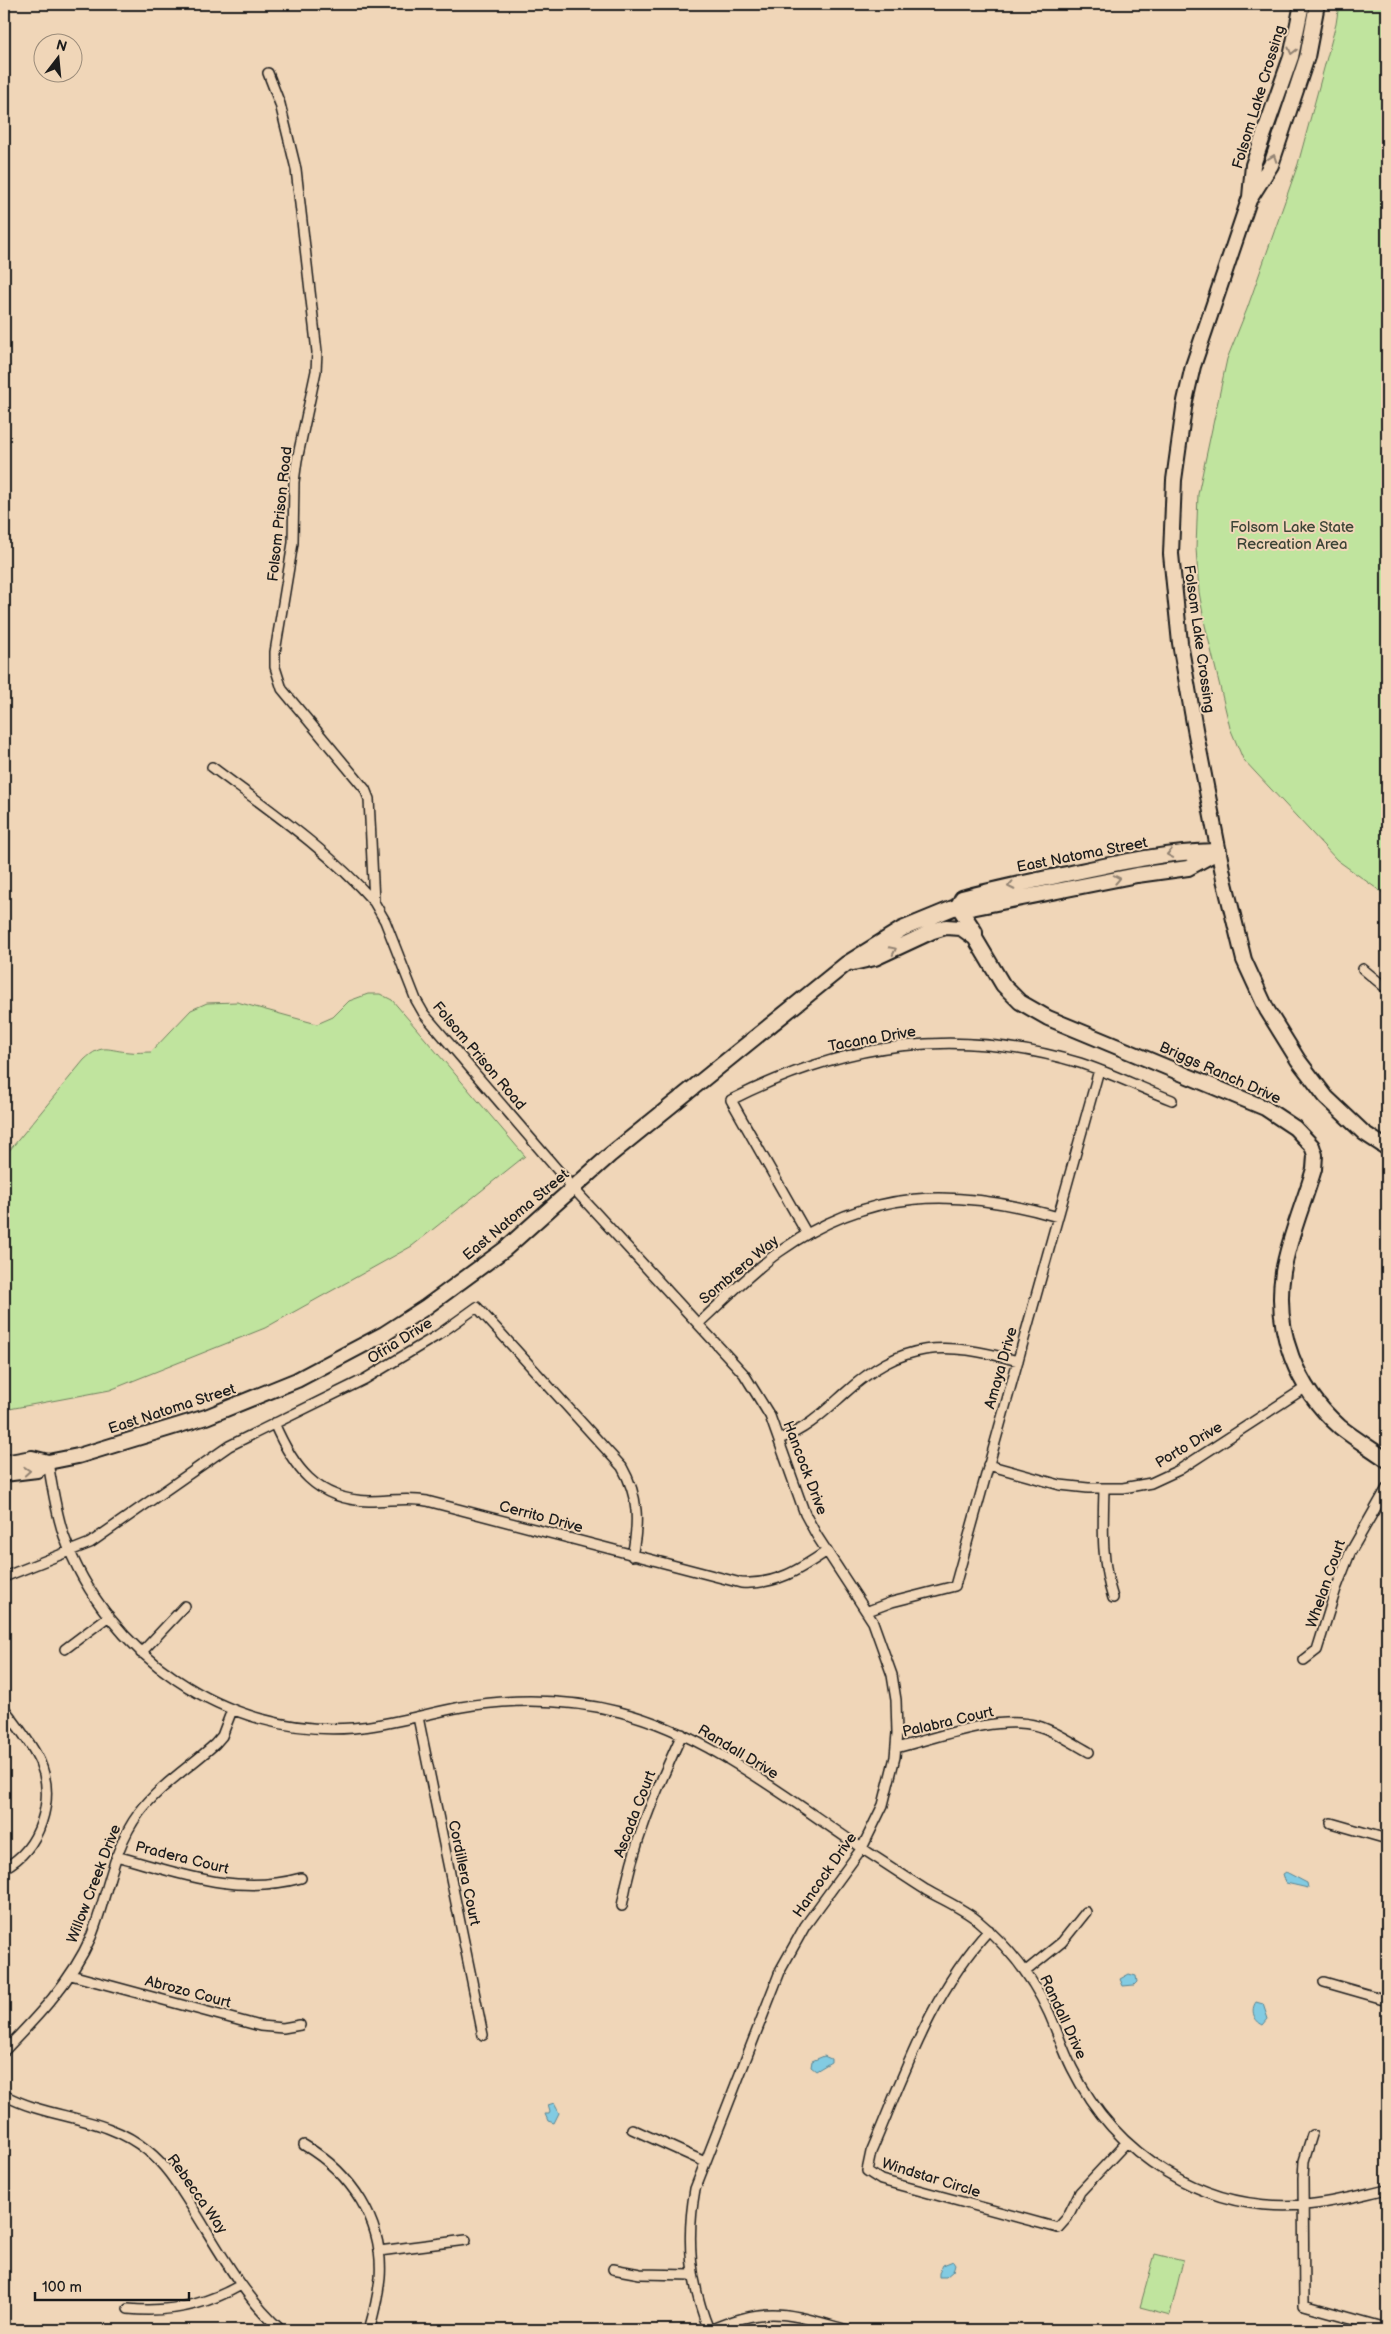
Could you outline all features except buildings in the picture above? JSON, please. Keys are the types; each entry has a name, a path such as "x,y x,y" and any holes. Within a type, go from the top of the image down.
{"main road":[{"name":"Folsom Lake Crossing","path":"1219,851 1195,729 1174,602 1171,554 1174,480 1185,400 1193,366 1249,200 1253,165 1291,57 1302,4"},
{"name":"Folsom Lake Crossing","path":"1249,200 1271,165 1307,57 1317,4"},
{"name":"East Natoma Street","path":"4,1474 37,1470 48,1462 78,1456 206,1417 258,1397 341,1358 426,1308 505,1249 636,1134 846,964 902,929 958,906 962,898 1108,865 1186,852 1219,851"},
{"path":"1219,851 1244,960 1267,1010 1298,1060 1326,1097 1364,1133 1387,1148"},
{"name":"Briggs Ranch Drive","path":"958,906 975,932 974,938 1003,985 1020,1002 1048,1018 1249,1100 1281,1117 1312,1146 1316,1154 1314,1169 1287,1255 1282,1290 1281,1307 1286,1341 1305,1388 1342,1428 1387,1460"},
{"path":"846,964 875,958 933,931 946,927 961,928 974,938"},
{"name":"East Natoma Street","path":"4,1463 32,1458 48,1462"}],"street":[{"name":"Folsom Prison Road","path":"268,73 280,104 296,169 317,352 316,371 294,482 292,543 275,652 275,667 282,689 365,789 369,799 374,902"},
{"name":"Folsom Prison Road","path":"212,767 319,848 347,872 374,902 385,921 416,1000 424,1014 574,1188"},
{"path":"1363,969 1387,989"},
{"name":"Tacana Drive","path":"807,1234 731,1100 766,1082 824,1060 892,1046 930,1043 1022,1049 1099,1070 1172,1100"},
{"name":"Amaya Drive","path":"868,1611 892,1602 954,1586 1099,1070"},
{"name":"Hancock Drive","path":"574,1188 744,1374 762,1402 779,1439 805,1514 827,1551 868,1611 880,1636 892,1676 896,1700 896,1748 883,1805 862,1848 806,1926 781,1969 705,2162 692,2208 690,2251 692,2275 700,2309 709,2330"},
{"name":"Sombrero Way","path":"699,1323 762,1265 807,1234 839,1219 872,1207 932,1197 952,1197 1002,1202 1058,1217"},
{"name":"Ofria Drive","path":"4,1577 90,1543 111,1531 149,1500 189,1475 229,1446 320,1402 395,1362 477,1307 622,1467 632,1485 638,1515 637,1535 632,1556"},
{"path":"779,1439 807,1427 861,1378 879,1366 898,1357 926,1349 948,1347 976,1350 1018,1361"},
{"name":"Porto Drive","path":"988,1465 1060,1485 1104,1489 1151,1483 1179,1470 1305,1388"},
{"name":"Cerrito Drive","path":"274,1423 286,1450 297,1467 312,1481 339,1495 368,1501 402,1498 422,1500 731,1582 751,1584 772,1581 791,1574 827,1551"},
{"name":"Randall Drive","path":"48,1462 63,1534 94,1595 109,1616 142,1653 188,1688 232,1710 284,1724 333,1729 382,1725 481,1704 532,1700 621,1712 682,1734 726,1758 922,1887 970,1915 989,1930 1004,1944 1026,1971 1040,1994 1072,2068 1091,2101 1112,2129 1126,2143 1166,2173 1203,2191 1250,2203 1304,2205 1387,2189"},
{"name":"Whelan Court","path":"1304,1660 1318,1650 1336,1590 1350,1553 1387,1488"},
{"path":"1104,1489 1103,1550 1106,1573 1113,1598"},
{"path":"142,1653 186,1606"},
{"path":"65,1649 109,1616"},
{"path":"4,1708 32,1747 44,1773 46,1790 44,1813 34,1839 20,1857 4,1868"},
{"name":"Willow Creek Drive","path":"4,2051 44,2009 71,1975 91,1936 116,1856 139,1813 162,1788 215,1744 222,1736 232,1710"},
{"name":"Cordillera Court","path":"418,1717 483,2035"},
{"name":"Palabra Court","path":"896,1748 988,1725 1016,1722 1046,1728 1089,1752"},
{"name":"Ascada Court","path":"622,1906 631,1859 639,1834 682,1734"},
{"path":"1331,1823 1387,1839"},
{"name":"Pradera Court","path":"116,1856 233,1885 267,1886 301,1878"},
{"path":"1026,1971 1062,1942 1086,1912"},
{"name":"Windstar Circle","path":"989,1930 944,1989 931,2012 871,2152 867,2171 881,2180 1058,2228 1067,2218 1080,2192 1126,2143"},
{"name":"Abrozo Court","path":"71,1975 260,2026 284,2028 300,2025"},
{"path":"1324,1982 1387,2000"},
{"name":"Rebecca Way","path":"4,2095 21,2103 102,2125 129,2138 147,2150 172,2177 254,2303 281,2330"},
{"path":"632,2129 705,2162"},
{"path":"1312,2135 1304,2161 1304,2304 1387,2328"},
{"path":"304,2145 336,2167 351,2184 369,2215 379,2251 380,2276 378,2297 369,2330"},
{"path":"379,2251 466,2240"},
{"path":"613,2269 640,2274 692,2275"},
{"path":"128,2309 160,2310 194,2305 226,2293 241,2284"},
{"path":"709,2330 748,2316 777,2313 848,2330"}],"green space":[{"name":"Folsom Lake State Recreation Area","path":"1339,4 1387,4 1387,896 1337,860 1243,759 1230,728 1205,625 1199,592 1196,548 1198,494 1227,359 1247,309 1298,164 1336,24"},
{"path":"368,994 380,994 392,1000 525,1156 412,1246 265,1328 110,1390 4,1410 4,1154 9,1151 84,1060 101,1049 151,1052 191,1010 207,1003 237,1002 317,1024 333,1017 349,1001"},
{"path":"1155,2254 1183,2261 1170,2315 1140,2307"}],"water":[{"path":"1286,1872 1307,1883 1308,1888 1286,1883 1283,1874"},
{"path":"1129,1974 1136,1976 1137,1982 1134,1985 1123,1986 1120,1979"},
{"path":"1256,2002 1263,2004 1268,2019 1263,2025 1257,2021 1253,2012"},
{"path":"824,2056 831,2059 831,2062 816,2071 811,2067 812,2061"},
{"path":"554,2103 559,2113 554,2123 548,2121 545,2114 550,2112 548,2105"},
{"path":"953,2261 955,2264 953,2271 946,2277 939,2277 943,2265"}]}
